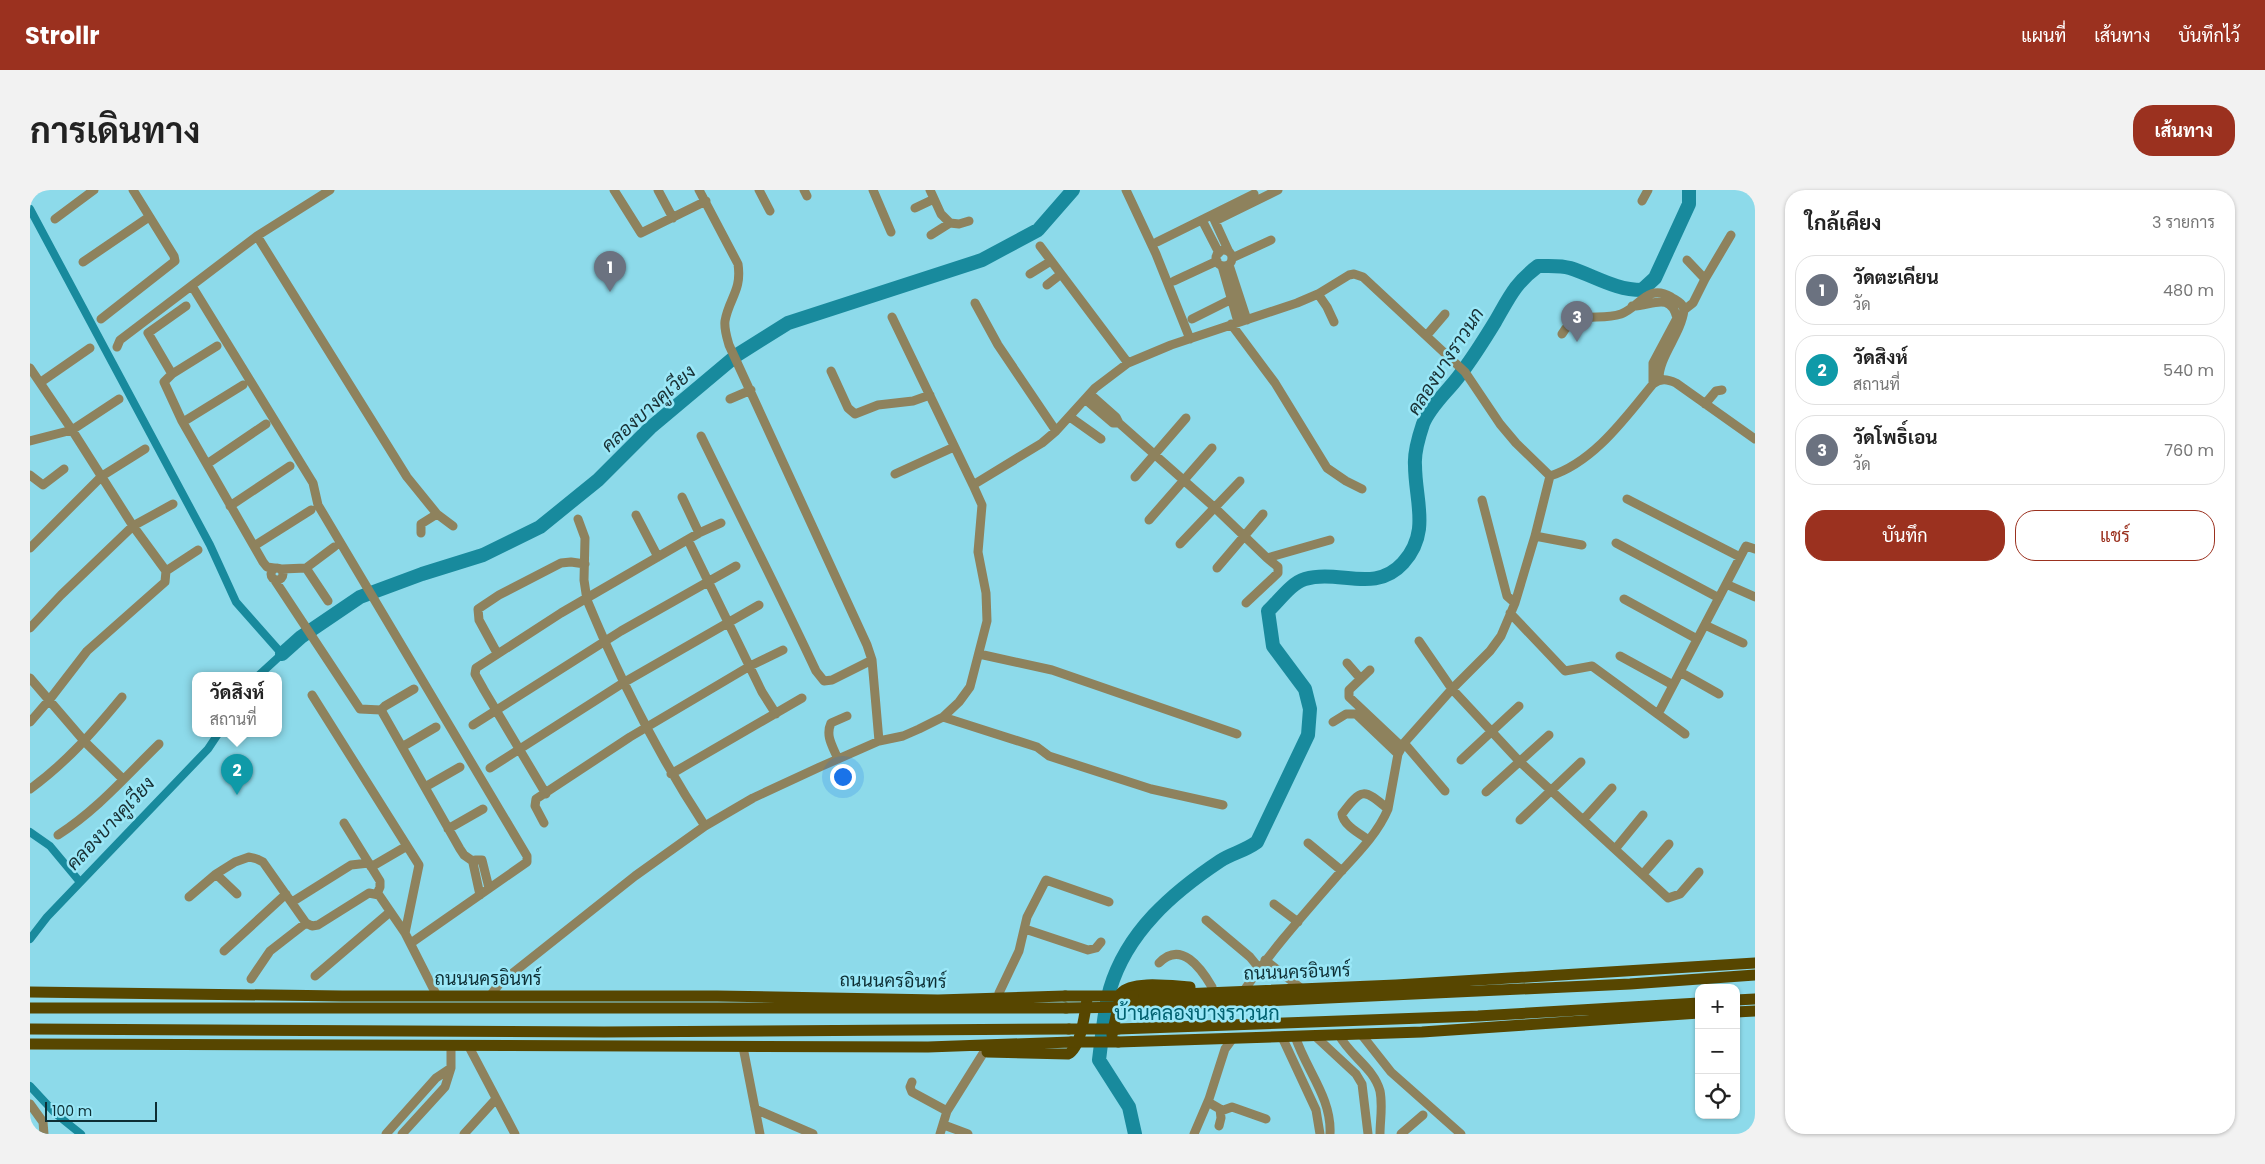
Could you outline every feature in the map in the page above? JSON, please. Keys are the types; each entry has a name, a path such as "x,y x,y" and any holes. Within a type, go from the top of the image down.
{"main road":[{"name":"ถนนนครอินทร์","path":"30,1008 1066,1008 1241,992 1755,963"},
{"path":"1625,971 1722,978"},
{"name":"ถนนนครอินทร์","path":"30,992 342,996 708,996 938,1000 1065,996 1133,1002 1722,978 1755,975"},
{"path":"1221,1038 1207,1044 1130,1048 1116,1048 1111,1041 1121,993 1124,989 1143,986 1212,987 1241,992"},
{"path":"928,1047 984,1052 1068,1054 1074,1051 1078,1044 1087,1000 1082,992 999,993 938,1000"},
{"path":"270,1009 342,996"},
{"path":"1740,1000 1755,999"},
{"path":"30,1029 604,1032 1118,1029 1478,1016 1695,1003"},
{"path":"1740,1012 1755,1011"},
{"path":"30,1044 928,1047 1316,1036 1480,1029 1695,1013"},
{"path":"333,1030 420,1046"}],"street":[{"path":"55,219 94,190"},
{"path":"101,319 175,261 174,256 133,190"},
{"path":"117,347 120,340 257,236 330,190"},
{"path":"658,190 673,218"},
{"path":"699,190 738,264 740,276 738,290 725,323 729,345 867,645 872,660 879,740"},
{"path":"759,190 770,211"},
{"path":"873,190 891,232"},
{"path":"930,190 941,214 950,223"},
{"path":"1126,190 1156,254 1190,339"},
{"path":"1157,242 1202,220 1213,218 1255,195 1278,190"},
{"path":"1642,201 1648,190"},
{"path":"615,191 641,232 706,201"},
{"path":"915,208 934,199"},
{"path":"83,262 150,217"},
{"path":"1213,218 1235,297 1239,322 1327,468 1346,482 1362,489"},
{"path":"1202,220 1225,259"},
{"path":"931,235 950,223 959,224 969,221"},
{"path":"1684,310 1692,304 1731,235"},
{"path":"257,236 406,478 437,514 454,526"},
{"path":"1174,281 1271,240"},
{"path":"1040,246 1128,363"},
{"path":"1030,274 1052,260"},
{"path":"1687,260 1705,279"},
{"path":"1047,285 1061,274"},
{"path":"973,485 1024,455 1056,431 1108,378 1128,363 1190,339 1268,314 1318,294 1340,279 1354,274 1363,277 1453,360 1464,372 1500,424 1516,443 1550,476"},
{"path":"192,286 313,483 318,505 347,550 527,856 527,862 411,943"},
{"path":"1241,992 1265,960 1369,840 1388,810 1401,748 1452,689 1490,651 1500,636 1515,603 1536,536 1550,476 1581,460 1593,450 1623,420 1656,382 1659,371 1680,331 1684,310 1680,302 1663,293 1654,293 1639,300 1623,314 1574,319 1567,325 1562,334"},
{"path":"1318,294 1334,322"},
{"path":"1192,319 1235,297"},
{"path":"1632,306 1640,307 1658,301 1666,303 1675,309 1677,318 1653,363 1656,382"},
{"path":"975,303 998,345 1056,431"},
{"path":"172,374 148,333 186,306"},
{"path":"1427,336 1445,314"},
{"path":"490,996 500,983 620,888 705,826 753,798 879,740 903,736 943,717 959,702 970,687 987,620 978,552 982,505 892,317"},
{"path":"217,346 172,374 164,382 183,422 230,506 263,562 268,566 278,569 306,568 334,547"},
{"path":"41,382 90,348"},
{"path":"30,368 41,382 133,526 166,571 165,582 87,651 50,700 30,722"},
{"path":"831,371 848,408 855,414 878,405 913,400 930,395"},
{"path":"1656,382 1668,380 1676,383 1755,440"},
{"path":"183,422 243,385"},
{"path":"730,399 751,390"},
{"path":"1705,404 1716,391 1722,390"},
{"path":"1088,397 1116,417 1119,423 1245,535 1278,567 1278,573 1246,603"},
{"path":"30,442 72,430 119,399"},
{"path":"1070,417 1101,439"},
{"path":"1135,477 1186,418"},
{"path":"207,464 266,424"},
{"path":"701,436 824,681 828,681 872,660"},
{"path":"895,474 954,446"},
{"path":"1149,520 1212,448"},
{"path":"30,548 102,476 145,449"},
{"path":"230,506 290,466"},
{"path":"30,475 43,485 64,469"},
{"path":"1180,544 1240,481"},
{"path":"682,497 699,534"},
{"path":"1627,499 1740,557"},
{"path":"1482,500 1507,596 1515,603"},
{"path":"30,628 61,594 133,526 173,504"},
{"path":"254,546 310,510"},
{"path":"421,533 421,524 437,514"},
{"path":"1217,568 1263,514"},
{"path":"636,515 658,557"},
{"path":"578,519 586,538 584,590 604,642 645,728 671,774 705,826"},
{"path":"546,794 475,674 476,668 561,613 587,600 688,540 721,524"},
{"path":"1536,536 1582,544"},
{"path":"688,540 750,666 776,714"},
{"path":"1267,558 1330,540"},
{"path":"1616,543 1719,598"},
{"path":"1658,714 1746,546 1755,549"},
{"path":"166,571 198,550"},
{"path":"497,653 479,620 478,609 499,595 561,563 585,564"},
{"path":"473,725 604,642 708,580 736,566"},
{"path":"306,568 328,601"},
{"path":"278,569 271,573 274,579 360,709 381,710 414,689"},
{"path":"1726,584 1755,596"},
{"path":"1624,599 1697,639"},
{"path":"490,768 521,750 623,683 759,605"},
{"path":"1510,613 1565,671 1592,666 1685,734"},
{"path":"1704,625 1743,644"},
{"path":"1419,641 1452,689 1520,762 1616,848 1668,898 1680,894 1699,872"},
{"path":"544,823 535,803 536,800 645,728 750,666 783,650"},
{"path":"979,654 1052,670 1237,734"},
{"path":"1620,656 1673,685"},
{"path":"1347,663 1360,678"},
{"path":"1370,670 1349,690 1349,697 1445,791"},
{"path":"1680,672 1719,694"},
{"path":"30,678 85,742 123,779"},
{"path":"312,695 407,846 419,870 405,933"},
{"path":"30,789 56,770 85,742 122,697"},
{"path":"671,774 802,698"},
{"path":"1461,760 1520,706"},
{"path":"381,710 448,829 464,855 474,862 480,895"},
{"path":"1333,722 1346,714 1356,714 1401,748"},
{"path":"838,759 829,738 828,730 831,723 847,716"},
{"path":"943,717 1037,747 1049,756 1151,789 1223,805"},
{"path":"402,747 436,727"},
{"path":"1486,792 1548,735"},
{"path":"58,835 104,801 123,779 159,744"},
{"path":"1520,820 1581,762"},
{"path":"425,787 460,767"},
{"path":"1583,820 1612,788"},
{"path":"1369,840 1346,823 1342,814 1359,794 1364,792 1388,810"},
{"path":"448,829 483,809"},
{"path":"1616,848 1643,815"},
{"path":"344,824 380,882 377,894"},
{"path":"1308,843 1342,871"},
{"path":"1643,874 1669,844"},
{"path":"224,951 289,898 351,866 370,865 407,846"},
{"path":"189,897 216,874 235,862 249,857 264,862 306,923 316,926 369,893 377,894 411,943 437,996"},
{"path":"474,862 482,860 489,888"},
{"path":"216,874 237,894"},
{"path":"999,993 1019,951 1027,917 1046,880 1110,902"},
{"path":"1274,904 1298,922"},
{"path":"315,976 390,912"},
{"path":"1206,920 1250,957 1260,968"},
{"path":"251,979 270,951 306,923"},
{"path":"1025,929 1088,950 1096,948 1100,942"},
{"path":"1159,963 1172,954 1181,954 1204,975 1212,987"},
{"path":"1265,960 1302,989"},
{"path":"1361,1034 1391,1072 1461,1134"},
{"path":"1339,1035 1370,1072 1379,1090 1382,1108 1380,1134"},
{"path":"1295,1036 1331,1119 1330,1134"},
{"path":"1316,1036 1348,1067 1362,1084 1368,1134"},
{"path":"1282,1037 1318,1115 1320,1134"},
{"path":"1194,1134 1208,1102 1225,1049 1233,1038"},
{"path":"394,1124 403,1133 445,1086 451,1068 451,1045"},
{"path":"468,1045 495,1100 515,1134"},
{"path":"743,1047 760,1134"},
{"path":"940,1134 948,1110 984,1052"},
{"path":"1348,1067 1358,1060"},
{"path":"386,1134 436,1078 451,1068"},
{"path":"912,1082 910,1087 912,1092 948,1110"},
{"path":"421,1095 430,1103"},
{"path":"1312,1100 1322,1095"},
{"path":"464,1134 495,1100"},
{"path":"1208,1102 1221,1111"},
{"path":"30,1104 43,1122 44,1134"},
{"path":"1221,1111 1232,1107 1266,1119"},
{"path":"756,1109 813,1134"},
{"path":"1219,1126 1221,1111"},
{"path":"1401,1134 1423,1115"},
{"path":"1366,1122 1380,1122"},
{"path":"944,1124 968,1134"}],"waterway":[{"name":"คลองบางคูเวียง","path":"282,654 301,637 360,597 422,574 483,555 540,527 598,480 650,428 737,355 788,323 982,260 1038,230 1073,190"},
{"name":"คลองบางราวนก","path":"1135,1134 1129,1107 1099,1060 1108,997 1118,968 1128,949 1153,916 1185,886 1220,861 1257,842 1308,735 1310,709 1305,689 1273,646 1268,611 1290,588 1305,579 1318,577 1369,579 1381,577 1392,572 1403,563 1412,551 1417,540 1419,528 1420,516 1415,460 1423,424 1426,417 1455,382 1473,356 1518,285 1538,266 1563,266 1623,288 1642,290 1655,278 1689,204 1689,190"},
{"path":"30,209 210,545 236,602 282,654 262,672"},
{"name":"คลองบางคูเวียง","path":"30,939 47,917 208,749 216,737"},
{"path":"30,832 50,846 80,882"},
{"path":"30,1086 56,1114 81,1134"}],"place":[{"name":"วัดตะเคียน","path":"610,292"},
{"name":"วัดโพธิ์เอน","path":"1577,342"},
{"name":"วัดสิงห์","path":"237,795"}],"district":[{"name":"บ้านคลองบางราวนก","path":"1197,1013"}]}
